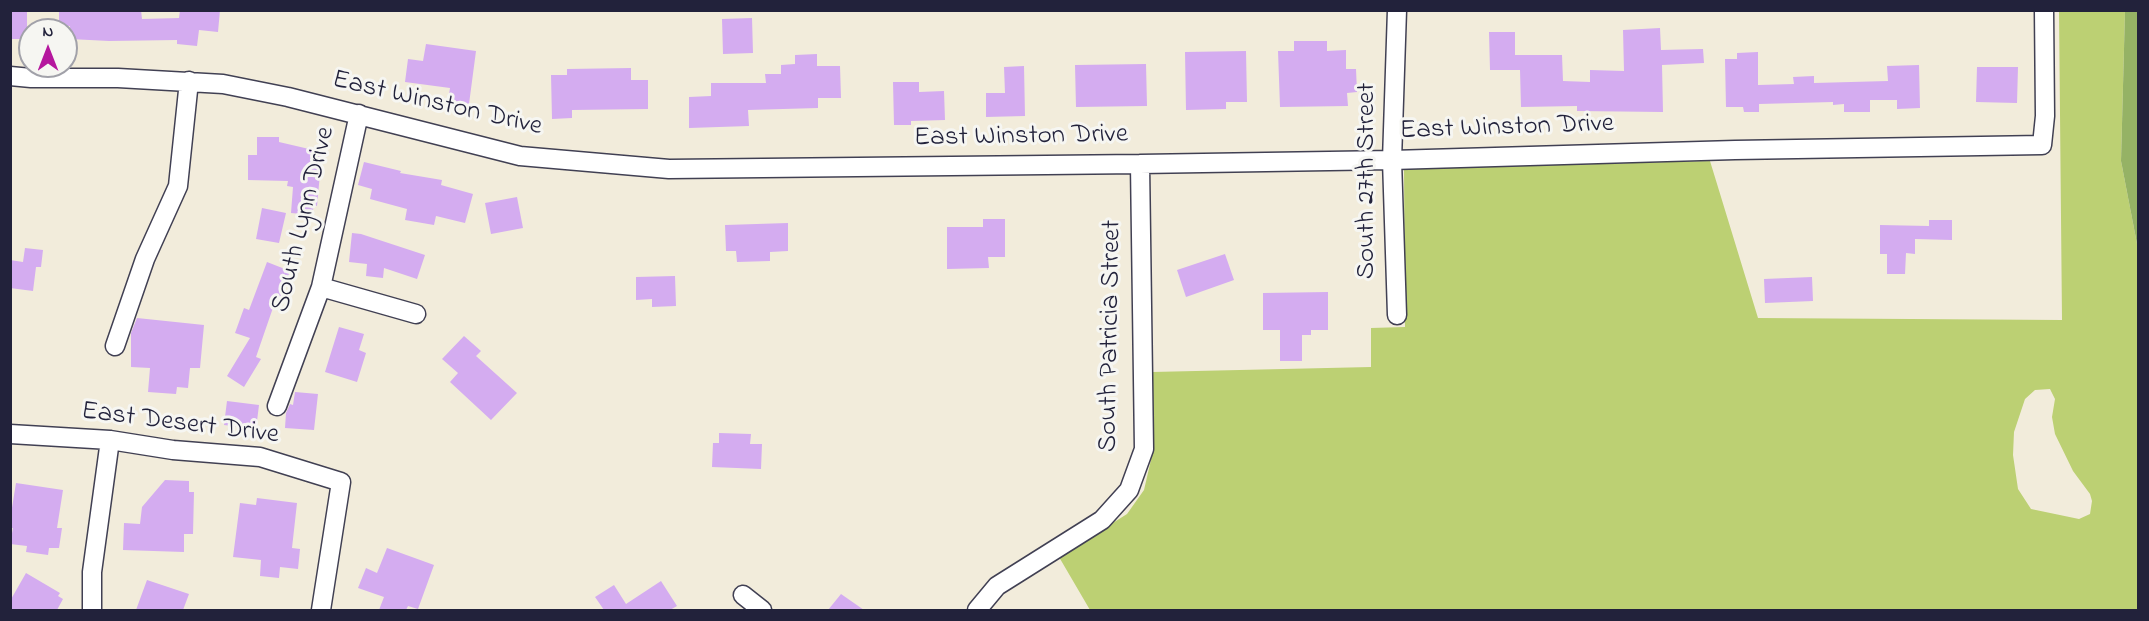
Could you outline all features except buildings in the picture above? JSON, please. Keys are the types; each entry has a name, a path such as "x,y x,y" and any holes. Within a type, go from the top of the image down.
{"street":[{"name":"South 27th Street","path":"1397,10 1392,160 1397,315"},
{"name":"East Winston Drive","path":"10,76 224,84 359,114 520,156 669,169 1392,160 1735,150 2042,145 2045,116 2044,10"},
{"path":"115,346 145,259 178,186 189,81"},
{"name":"South Lynn Drive","path":"277,405 321,287 359,114"},
{"name":"South Patricia Street","path":"977,610 997,586 1102,520 1129,490 1144,449 1140,164"},
{"path":"321,287 416,314"},
{"name":"East Desert Drive","path":"10,434 110,440 173,450 260,456 341,482 321,610"},
{"path":"92,610 92,572 110,440"},
{"path":"743,595 762,610"}],"green space":[{"path":"2059,11 2125,11 2121,161 2138,249 2138,610 1090,610 1059,557 1127,514 1144,490 1153,451 1152,372 1371,367 1371,328 1405,327 1404,169 1710,161 1758,318 2062,320","holes":["2050,389 2055,399 2052,417 2055,434 2073,471 2090,494 2092,501 2090,514 2079,519 2031,509 2018,489 2013,455 2014,432 2025,399 2035,390"]},
{"path":"2125,11 2138,11 2138,249 2121,161"}]}
